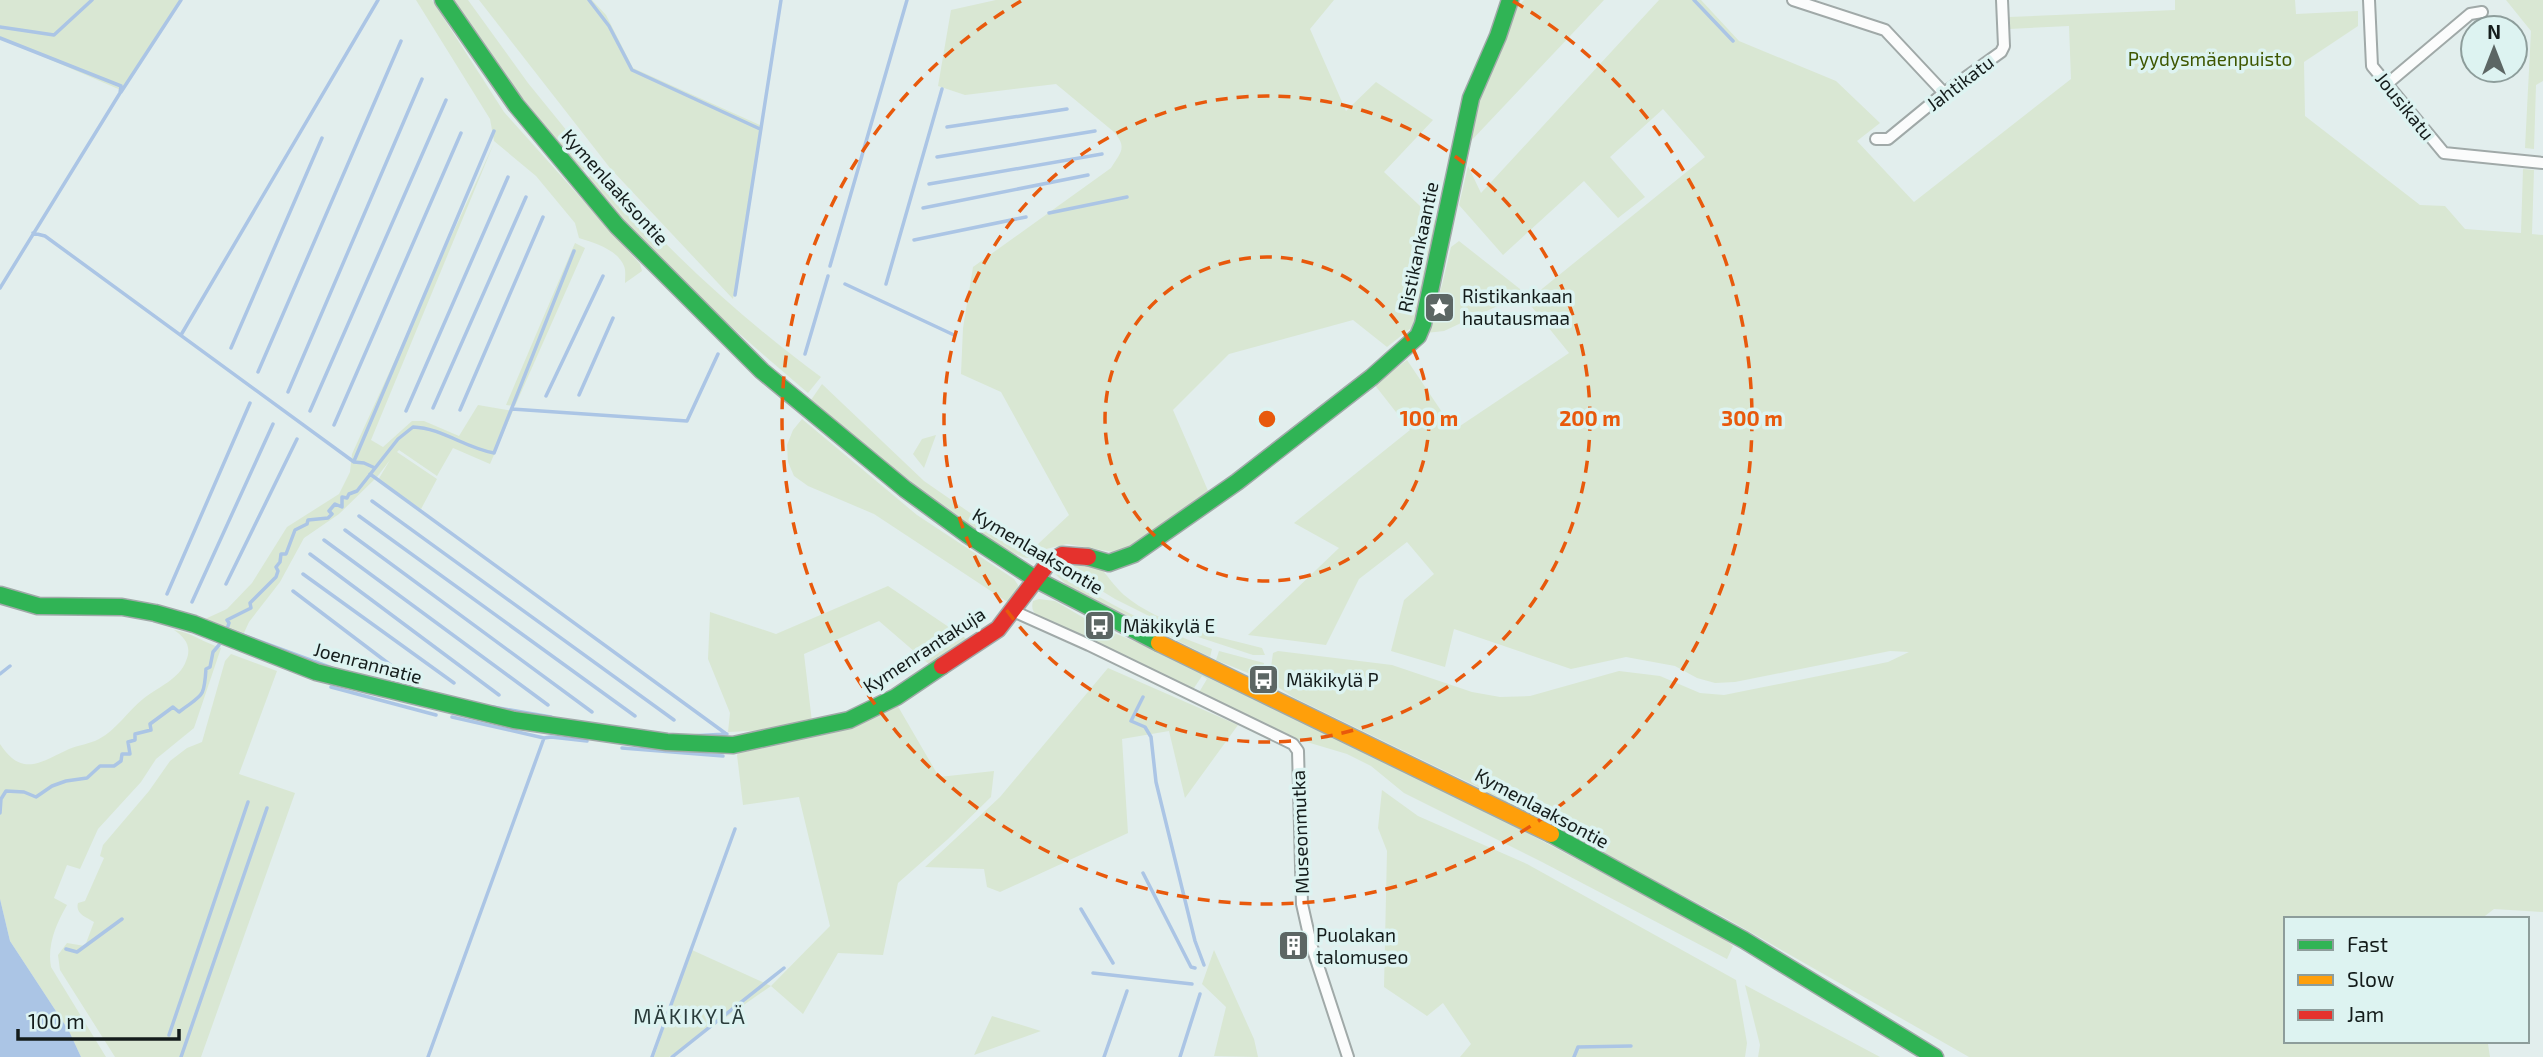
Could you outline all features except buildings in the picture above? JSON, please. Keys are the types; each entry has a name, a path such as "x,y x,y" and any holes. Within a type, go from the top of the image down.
{"street":[{"name":"Kymenlaaksontie","path":"443,0 516,105 617,226 762,371 905,489 968,535 1037,580 1112,620 1537,828 1744,940 1935,1057"},
{"name":"Ristikankaantie","path":"1037,580 1049,562 1062,555 1086,556 1109,563 1134,554 1247,474 1372,377 1418,336 1423,324 1471,98 1498,36 1510,0"},
{"path":"1793,0 1885,30 1944,93"},
{"name":"Jahtikatu","path":"1876,139 1888,139 1944,93 2001,52 2004,46 2002,0"},
{"name":"Jousikatu","path":"2369,0 2372,66 2444,153 2543,163"},
{"path":"2387,84 2470,14 2482,12"},
{"name":"Kymenrantakuja","path":"733,744 849,720 896,697 998,629 1037,580"},
{"name":"Joenrannatie","path":"0,595 38,606 122,607 155,613 194,624 316,672 514,720 667,742 733,744"},
{"name":"Museonmutka","path":"1013,611 1293,744 1298,751 1302,904 1311,944 1348,1057"}],"green space":[{"path":"0,0 181,0 123,91 0,38"},
{"path":"416,0 432,0 504,112 640,264 642,271 625,283 625,268 621,260 604,248 579,238 575,223 536,176 494,141 490,119"},
{"path":"454,0 468,0 528,83 593,163 581,172 510,82"},
{"path":"479,0 592,0 606,15 633,68 762,126 733,299 610,168"},
{"path":"996,0 1334,0 1310,29 1346,111 1376,82 1433,120 1384,172 1437,222 1418,313 1411,328 1387,347 1353,320 1229,354 1173,410 1209,493 1138,544 1113,552 1067,544 1046,549 1037,545 1069,515 1001,392 961,374 963,328 973,267 1111,168 1122,146 1114,132 1056,84 965,95 938,86 951,10"},
{"path":"1524,0 1604,0 1470,142 1482,93 1516,9"},
{"name":"Pyydysmäenpuisto","path":"1659,0 1701,0 1739,41 1836,81 1880,123 1857,141 1914,202 2071,79 2069,26 2009,29 2009,17 2175,10 2175,0 2295,0 2296,14 2358,11 2358,26 2304,62 2305,116 2420,205 2445,206 2465,229 2521,233 2523,169 2534,170 2532,234 2543,235 2543,912 2494,909 2484,917 2284,917 2284,1043 2484,1043 2488,1044 2490,1057 1969,1057 1722,916 1472,784 1293,697 1269,681 1273,653 1278,651 1392,665 1472,692 1500,697 1530,696 1619,671 1660,676 1700,693 1724,695 1888,662 1909,652 1890,651 1735,682 1715,683 1697,678 1675,666 1626,657 1571,669 1454,629 1445,667 1391,651 1404,600 1434,574 1407,542 1359,579 1326,645 1248,635 1339,548 1294,523 1410,430 1374,384 1407,360 1454,430 1569,353 1527,301 1705,157 1663,109 1610,157 1645,197 1618,218 1584,181 1503,255 1459,205 1468,166 1481,193"},
{"path":"2506,0 2543,0 2543,81 2536,85 2534,149 2525,148 2531,31 2529,14 2517,14"},
{"path":"494,143 371,440 383,447 412,421 424,421 459,436 478,405 513,411 490,464 453,448 437,476 399,450 397,452 437,479 421,509 378,480 390,460 377,477 339,514 304,538 280,582 249,622 243,635 205,619 227,609 252,583 287,527 339,494 350,472 352,454"},
{"path":"597,170 649,227 703,280 821,377 808,393 721,317 611,208 586,179"},
{"path":"1459,241 1520,289 1521,295 1444,331 1426,333 1451,247"},
{"path":"575,243 585,248 515,406 506,405"},
{"path":"822,384 924,481 1031,555 1029,558 1013,553 956,516 811,400"},
{"path":"802,419 917,515 1014,579 1018,585 1019,596 1013,603 1006,601 874,514 808,486 794,476 788,462 787,445 793,430"},
{"path":"936,435 924,468 913,454 922,439"},
{"path":"1063,560 1099,566 1124,595 1155,615 1190,629 1262,648 1265,655 1253,655 1177,630 1115,599 1059,564"},
{"path":"1055,569 1131,614 1212,649 1210,657 1068,586 1054,573"},
{"path":"888,586 968,640 930,665 879,621 804,654 812,722 772,730 728,732 730,713 708,659 710,612 776,634"},
{"path":"1033,601 1055,601 1096,625 1088,641 1038,617 1032,606"},
{"path":"1102,628 1168,655 1467,801 1719,935 1733,946 1727,959 1404,793 1371,766 1347,754 1280,734 1198,694 1207,679 1202,676 1192,691 1097,644 1095,641"},
{"path":"174,630 221,648 194,728 156,759 141,782 98,829 80,869 67,865 54,898 67,905 53,935 51,967 106,1057 81,1057 69,1031 10,941 0,899 0,744 16,761 32,764 105,735 183,667 188,656 188,647 182,636"},
{"path":"1219,651 1264,663 1263,671 1258,677 1216,660"},
{"path":"231,654 277,671 239,774 295,793 201,1057 115,1057 60,970 58,955 67,943 85,946 94,922 80,913 77,907 78,903 85,901 104,858 100,856 103,845 149,791 170,761 187,748 202,742 225,661"},
{"path":"1108,668 1238,725 1185,798 1169,731 1122,739 1128,833 1000,892 987,887 984,869 925,867 1000,797"},
{"path":"896,703 939,777 994,771 991,797 898,883 883,955 838,953 803,1014 771,986 830,926 799,797 743,805 737,755 742,748 857,725"},
{"path":"1382,790 1418,816 1527,864 1736,980 1747,1043 1745,1057 1460,1057 1471,1044 1443,1003 1427,1016 1384,987 1387,851 1378,828"},
{"path":"692,950 771,986 669,1057 654,1057"},
{"path":"1214,950 1254,1039 1258,1057 1214,1056 1226,1007 1202,984"},
{"path":"1745,985 1880,1057 1758,1057 1760,1045"},
{"path":"992,1016 1041,1031 974,1055"}],"water":[{"path":"0,899 10,941 69,1031 81,1057 0,1057"}],"waterway":[{"path":"0,27 54,35 92,0"},
{"path":"121,92 181,0"},
{"path":"181,335 378,0"},
{"path":"589,0 609,26 632,70 760,129"},
{"path":"735,295 781,0"},
{"path":"830,266 907,0"},
{"path":"1694,0 1733,41"},
{"path":"0,38 121,86 120,93 0,288"},
{"path":"258,372 401,41"},
{"path":"288,392 422,79"},
{"path":"886,284 942,89"},
{"path":"310,411 446,100"},
{"path":"947,127 1067,109"},
{"path":"354,461 494,131"},
{"path":"937,157 1095,131"},
{"path":"334,425 461,133"},
{"path":"231,348 322,138"},
{"path":"929,184 1102,154"},
{"path":"923,208 1088,175"},
{"path":"406,411 508,177"},
{"path":"433,408 526,197"},
{"path":"1049,213 1127,197"},
{"path":"460,410 543,217"},
{"path":"914,240 1026,217"},
{"path":"33,233 45,236 354,462 375,468"},
{"path":"332,668 227,629 227,620 251,608 250,603 276,577 276,567 281,554 286,554 295,530 307,524 308,520 328,518 332,514 329,511 335,504 342,507 342,497 347,498 349,494 357,491 398,439 413,427 434,431 494,453 574,251"},
{"path":"546,396 603,276"},
{"path":"805,354 828,276"},
{"path":"845,284 954,335"},
{"path":"579,395 613,318"},
{"path":"512,409 687,421 718,354"},
{"path":"167,594 250,403"},
{"path":"192,602 273,424"},
{"path":"226,584 297,439"},
{"path":"370,474 725,733"},
{"path":"372,501 674,720"},
{"path":"359,516 635,716"},
{"path":"345,530 592,712"},
{"path":"324,540 548,705"},
{"path":"310,554 499,695"},
{"path":"303,574 454,683"},
{"path":"293,591 405,676"},
{"path":"0,813 1,799 6,791 24,792 36,797 52,786 87,778 100,766 114,766 121,761 122,754 130,754 128,742 135,740 135,734 151,730 150,724 173,707 179,712 197,699 203,691 206,669 210,667 213,652 219,645"},
{"path":"0,674 10,666"},
{"path":"331,687 436,715"},
{"path":"1143,697 1131,721 1145,727 1151,737 1156,782 1195,941 1204,965"},
{"path":"493,707 551,717"},
{"path":"452,717 544,738 587,741"},
{"path":"690,736 727,734"},
{"path":"428,1057 544,738"},
{"path":"622,748 723,756"},
{"path":"169,1035 248,802"},
{"path":"181,1057 267,808"},
{"path":"652,1057 735,829"},
{"path":"1143,873 1191,967 1195,968"},
{"path":"1081,909 1113,963"},
{"path":"66,949 77,952 122,919"},
{"path":"672,1057 784,968"},
{"path":"1093,973 1192,984"},
{"path":"1104,1057 1127,991"},
{"path":"1180,1057 1200,994"},
{"path":"1574,1057 1578,1047 1631,1046"}],"traffic: fast":[{"path":"443,0 516,105 617,226 762,371 905,489 968,535 1037,580 1159,643"},
{"path":"1088,557 1109,563 1134,554 1237,482 1372,377 1418,336 1423,324 1471,98 1498,36 1510,0"},
{"path":"0,595 38,606 122,607 155,613 194,624 316,672 514,720 667,742 733,745 849,720 896,697 942,666"},
{"path":"1551,834 1744,940 1935,1057"}],"traffic: slow":[{"path":"1159,643 1551,834"}],"traffic: jam":[{"path":"942,666 998,629 1049,562 1062,555 1088,557"}],"place":[{"name":"Ristikankaan hautausmaa","path":"1439,307"},
{"name":"Mäkikylä E","path":"1100,626"},
{"name":"Mäkikylä P","path":"1263,680"},
{"name":"Puolakan talomuseo","path":"1293,946"}],"district":[{"name":"MÄKIKYLÄ","path":"690,1017"}]}
